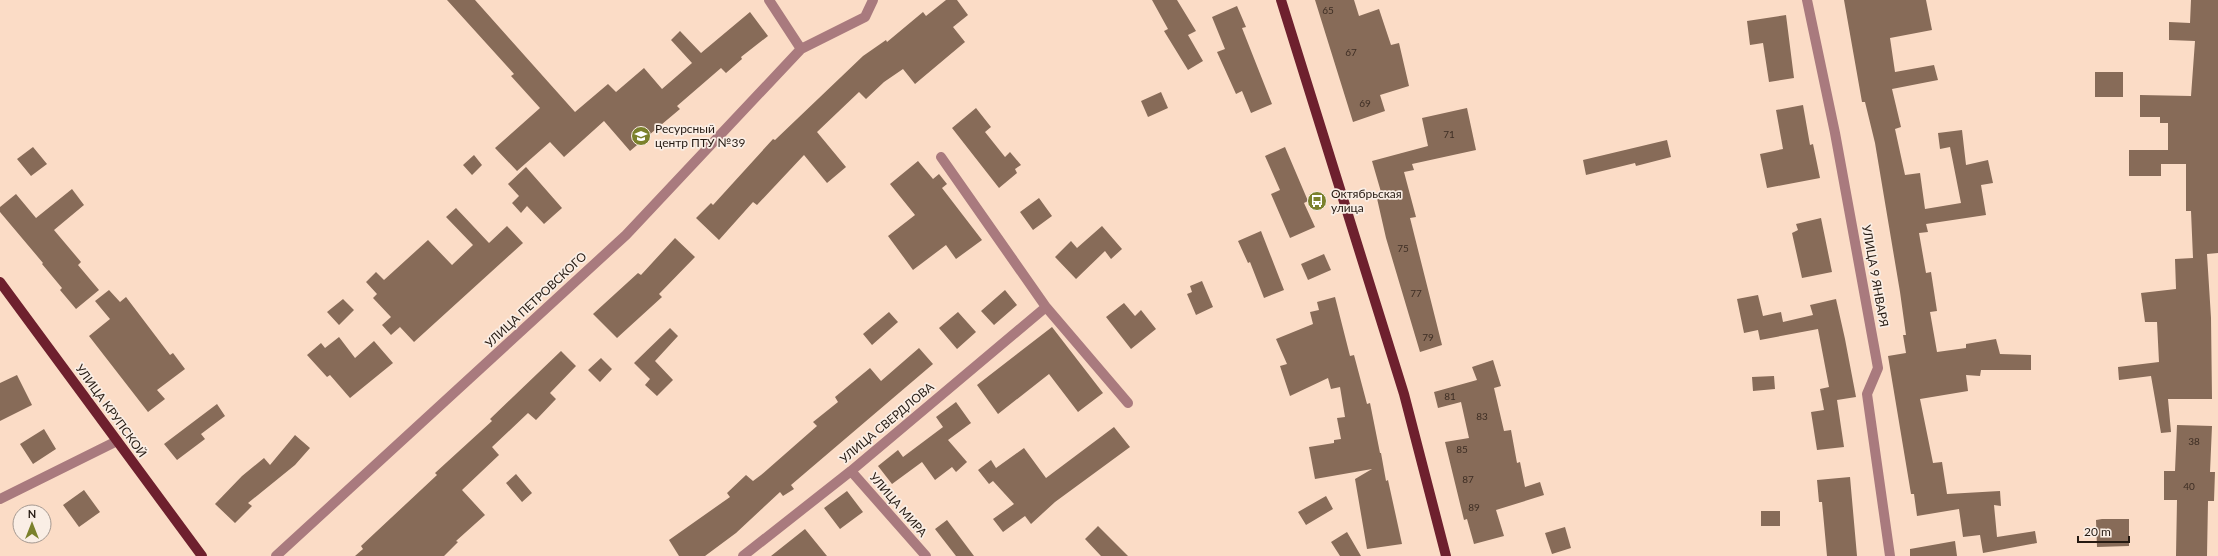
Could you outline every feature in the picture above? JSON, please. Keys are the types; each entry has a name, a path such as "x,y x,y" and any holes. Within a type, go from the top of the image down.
{"main road":[{"path":"1281,0 1404,394 1446,556"},
{"name":"УЛИЦА КРУПСКОЙ","path":"0,282 202,556"}],"street":[{"path":"770,0 801,49"},
{"name":"УЛИЦА ПЕТРОВСКОГО","path":"276,556 626,235 801,49 865,17 873,0"},
{"name":"УЛИЦА 9 ЯНВАРЯ","path":"1807,0 1835,133 1878,368 1867,394 1890,556"},
{"path":"941,157 1046,307 1128,403"},
{"name":"УЛИЦА СВЕРДЛОВА","path":"743,556 851,471 1046,307"},
{"path":"0,499 117,441"},
{"name":"УЛИЦА МИРА","path":"851,471 926,556"}],"building":[{"path":"447,0 475,0 575,112 608,84 616,92 644,68 662,89 692,63 671,40 680,31 701,53 750,12 768,36 741,57 742,59 726,73 721,68 677,106 680,109 630,151 604,121 564,157 550,142 517,171 495,148 540,108 511,76 514,74"},
{"path":"946,0 957,0 968,15 953,27 965,42 915,84 903,69 884,82 866,99 859,92 817,132 846,167 827,183 804,155 757,205 753,202 719,240 696,218 711,203 713,205 773,139 775,140 863,56 886,40 887,42 923,12 926,16"},
{"path":"1152,0 1177,0 1196,31 1188,35 1203,61 1188,70 1164,31 1168,29"},
{"path":"1315,0 1354,0 1359,16 1379,9 1391,45 1399,43 1409,86 1380,95 1385,111 1353,122"},
{"path":"1844,0 1926,0 1932,30 1890,38 1895,72 1934,65 1938,80 1892,89 1901,127 1895,129 1905,175 1920,173 1925,209 1961,203 1950,147 1940,149 1938,133 1962,130 1966,165 1988,160 1993,183 1981,185 1986,215 1926,224 1928,232 1919,233 1926,273 1931,272 1937,311 1930,312 1937,352 1966,348 1966,344 1996,339 2000,354 2031,355 2031,370 1981,370 1980,376 1966,375 1968,391 1920,399 1933,463 1942,462 1947,494 2000,491 2001,506 1994,505 1997,537 2035,531 2037,543 1983,553 1980,535 1963,537 1959,509 1917,516 1914,494 1911,494 1888,356 1906,353 1903,335 1906,335 1900,292 1875,143 1865,102 1862,102"},
{"path":"2191,0 2218,0 2218,253 2207,254 2211,318 2212,399 2168,399 2171,432 2161,433 2151,376 2119,380 2118,367 2159,362 2157,322 2145,322 2141,293 2176,289 2175,259 2193,258 2191,211 2186,211 2186,164 2161,164 2161,176 2129,176 2129,150 2168,150 2168,123 2160,123 2160,117 2140,117 2140,95 2191,96 2195,41 2169,40 2169,22 2190,23"},
{"path":"1237,6 1246,27 1242,28 1272,104 1251,113 1242,91 1236,94 1217,52 1225,49 1212,17"},
{"path":"1786,15 1794,78 1769,82 1763,43 1750,45 1747,21"},
{"path":"2095,72 2123,72 2123,97 2095,97"},
{"path":"1161,92 1168,108 1148,117 1141,101"},
{"path":"1803,105 1810,145 1813,144 1820,178 1767,188 1760,154 1783,149 1776,110"},
{"path":"976,108 991,127 985,132 1005,157 1010,152 1021,165 1015,169 1017,173 999,188 952,128"},
{"path":"1467,108 1476,150 1412,164 1414,170 1404,172 1416,217 1410,218 1442,345 1420,352 1386,238 1376,194 1381,192 1372,161 1428,146 1422,118"},
{"path":"1667,140 1671,157 1636,166 1635,163 1586,175 1583,160"},
{"path":"33,147 47,164 31,176 17,159"},
{"path":"1285,147 1308,201 1304,203 1315,227 1290,238 1271,194 1280,190 1265,156"},
{"path":"474,155 482,165 472,175 463,165"},
{"path":"918,161 933,179 939,174 947,184 942,188 982,240 956,259 946,245 913,270 888,236 915,215 890,184"},
{"path":"526,167 562,208 544,224 527,206 521,213 512,203 519,196 508,184"},
{"path":"72,189 84,205 54,230 81,262 78,265 99,290 76,309 60,290 62,288 42,264 43,263 0,212 0,207 16,194 36,218"},
{"path":"1039,198 1052,216 1033,230 1020,212"},
{"path":"456,208 489,243 507,226 523,243 414,342 400,327 391,335 382,325 391,317 373,298 377,294 366,282 376,272 384,280 428,240 452,265 473,245 446,217"},
{"path":"1821,218 1832,272 1802,278 1792,233 1798,230 1796,224"},
{"path":"1102,226 1122,249 1111,259 1105,251 1076,279 1055,257 1071,241 1077,248"},
{"path":"1261,231 1284,290 1264,298 1250,262 1248,263 1238,241"},
{"path":"675,238 695,257 659,294 662,297 617,338 593,314 638,273 641,275"},
{"path":"1324,254 1331,270 1308,280 1301,264"},
{"path":"1202,281 1213,307 1196,315 1187,294 1192,292 1190,286"},
{"path":"109,290 120,302 126,297 170,355 173,353 185,369 157,390 165,399 148,412 89,336 110,319 95,301"},
{"path":"1005,290 1017,305 994,325 981,311"},
{"path":"1758,295 1763,316 1781,312 1783,322 1813,315 1810,305 1836,299 1856,397 1837,400 1844,447 1817,450 1811,412 1824,410 1820,389 1829,387 1818,329 1760,340 1758,330 1744,333 1737,299"},
{"path":"1335,297 1350,356 1354,355 1367,404 1370,403 1386,481 1388,480 1402,544 1367,549 1355,479 1372,469 1315,479 1309,447 1334,443 1334,440 1341,439 1337,418 1345,417 1340,387 1331,389 1328,378 1290,396 1280,366 1287,364 1276,339 1313,324 1310,312 1319,310 1317,302"},
{"path":"343,299 354,310 339,325 327,312"},
{"path":"1124,303 1135,316 1141,310 1156,329 1131,349 1106,317"},
{"path":"889,312 898,322 872,345 863,334"},
{"path":"958,312 976,332 957,349 939,328"},
{"path":"1052,327 1103,393 1078,412 1049,374 998,414 977,385"},
{"path":"670,328 678,336 655,361 673,380 657,396 645,385 650,379 634,363"},
{"path":"339,337 355,358 374,341 393,363 350,398 330,375 327,377 307,355 321,343 325,348"},
{"path":"919,348 933,364 791,485 794,489 783,496 780,492 736,533 705,556 679,556 669,540 730,497 727,493 746,475 753,481 761,475 817,426 813,422 838,402 835,397 870,368 881,381"},
{"path":"561,351 576,366 550,393 556,399 536,420 528,413 492,447 499,455 462,490 485,515 456,541 458,542 444,556 355,556 363,549 361,546 437,475 435,473 492,421 490,419"},
{"path":"601,358 612,369 600,382 588,370"},
{"path":"1493,360 1501,386 1494,388 1504,431 1511,430 1517,463 1520,462 1525,487 1540,482 1544,495 1496,510 1504,536 1474,544 1467,519 1464,520 1445,442 1469,438 1461,402 1438,408 1434,392 1477,380 1472,367"},
{"path":"17,375 32,405 0,421 0,383"},
{"path":"1774,376 1775,389 1753,391 1752,377"},
{"path":"956,402 971,423 948,440 967,462 956,472 952,467 935,480 922,462 892,484 878,466 898,450 903,457 943,427 936,417"},
{"path":"217,404 225,416 201,434 205,439 177,460 164,444"},
{"path":"2177,425 2212,426 2210,472 2215,472 2214,501 2208,501 2207,556 2176,556 2177,500 2164,500 2164,471 2175,471"},
{"path":"1114,427 1130,447 1055,502 1031,524 1025,516 1003,532 993,519 1014,504 993,481 989,484 978,470 991,460 996,468 1024,448 1046,478"},
{"path":"44,429 56,449 33,464 20,444"},
{"path":"295,435 310,448 295,465 248,503 252,506 235,523 215,504 242,476 264,458 270,465"},
{"path":"516,474 532,493 522,502 506,483"},
{"path":"1850,477 1857,556 1827,556 1822,502 1819,502 1817,480"},
{"path":"84,490 100,512 79,527 63,505"},
{"path":"847,491 863,512 840,529 824,508"},
{"path":"1326,496 1333,509 1306,525 1298,512"},
{"path":"1761,511 1780,511 1780,526 1761,526"},
{"path":"2129,519 2129,546 2097,547 2096,520"},
{"path":"947,520 974,556 956,556 935,529"},
{"path":"1098,526 1128,556 1101,556 1085,539"},
{"path":"1565,527 1571,548 1552,554 1545,533"},
{"path":"805,529 827,556 771,556"},
{"path":"1347,532 1361,556 1340,556 1331,542"},
{"path":"1955,541 1957,556 1910,556 1910,549"}],"place":[{"name":"Ресурсный центр ПТУ №39","path":"641,136"},
{"name":"Октябрьская улица","path":"1317,201"}]}
